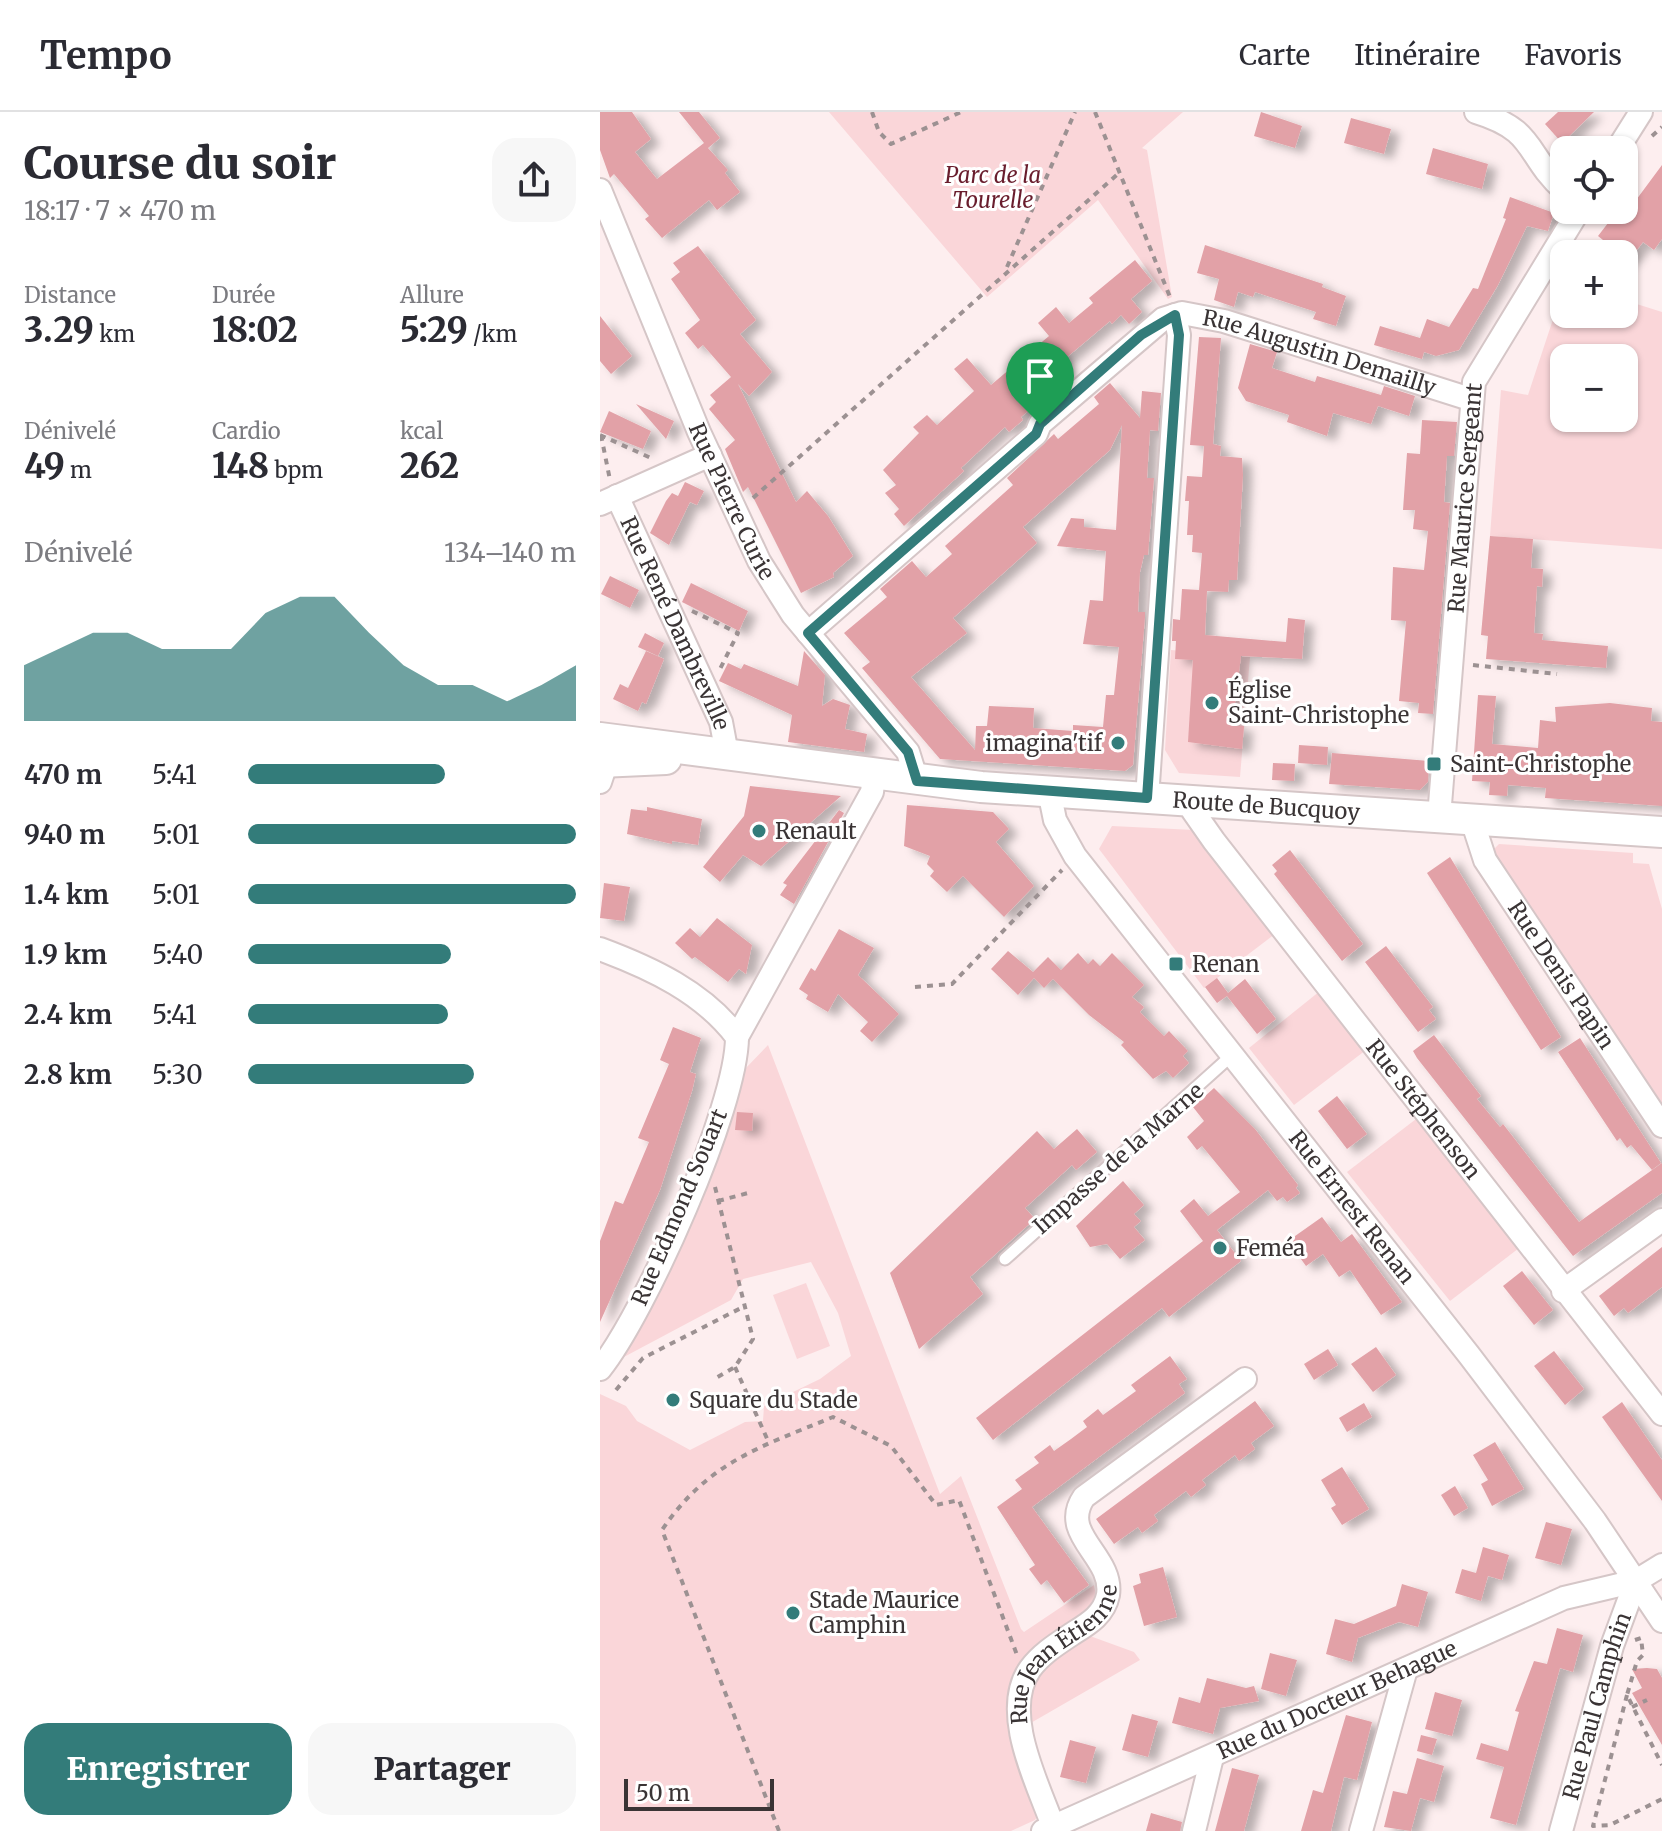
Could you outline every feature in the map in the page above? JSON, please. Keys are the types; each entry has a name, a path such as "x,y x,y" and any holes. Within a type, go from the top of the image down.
{"main road":[{"name":"Route de Bucquoy","path":"602,757 658,745 917,781 1662,832"},
{"name":"Route de Bucquoy","path":"602,757 727,754"}],"street":[{"path":"1476,112 1505,121 1523,135 1550,171"},
{"path":"1626,136 1641,112"},
{"name":"Rue Pierre Curie","path":"600,190 738,519 776,590 908,752 917,781"},
{"name":"Rue Maurice Sergeant","path":"1439,817 1467,484 1470,399 1474,382 1489,353 1570,224"},
{"name":"Rue Augustin Demailly","path":"808,633 1036,434 1040,424 1141,335 1175,315 1182,313 1224,321 1470,399"},
{"path":"1147,798 1179,335 1175,315"},
{"path":"609,500 710,455"},
{"name":"Rue René Dambreville","path":"609,500 671,613 721,722 727,754"},
{"name":"Rue Edmond Souart","path":"600,1369 612,1354 653,1276 704,1160 737,1063 737,1037 872,792 874,776"},
{"name":"Rue Ernest Renan","path":"1049,791 1055,820 1075,856 1469,1355 1636,1581 1662,1621"},
{"name":"Rue Stéphenson","path":"1192,800 1193,811 1214,841 1662,1414"},
{"name":"Rue Denis Papin","path":"1472,820 1485,860 1662,1126"},
{"path":"600,949 677,983 737,1037"},
{"path":"1563,1291 1662,1220"},
{"name":"Rue Jean Étienne","path":"1048,1829 1020,1735 1019,1705 1028,1671 1058,1644 1091,1623 1107,1599 1107,1571 1080,1534 1076,1521 1077,1508 1084,1497 1245,1379"},
{"name":"Rue du Docteur Behague","path":"1048,1829 1564,1598 1636,1581 1662,1565"},
{"name":"Rue Paul Camphin","path":"1561,1831 1612,1646 1636,1581"},
{"path":"1361,1831 1406,1669"},
{"path":"1194,1831 1212,1757"}],"lane":[{"name":"Impasse de la Marne","path":"1005,1259 1231,1056"}],"path":[{"path":"872,112 879,132 891,144 961,112"},
{"path":"1006,269 1075,112"},
{"path":"1095,112 1167,286 1175,315"},
{"path":"738,519 745,505 1006,269 1119,173"},
{"path":"600,435 656,461"},
{"path":"600,435 609,500"},
{"path":"671,613 686,608 738,633 714,680 705,688"},
{"path":"1476,665 1557,674"},
{"path":"915,987 952,984 1075,856"},
{"path":"704,1160 713,1175 753,1339 735,1367 716,1378"},
{"path":"718,1201 748,1193"},
{"path":"616,1390 643,1358 745,1306"},
{"path":"735,1367 769,1443"},
{"path":"779,1831 662,1530 679,1506 709,1475 769,1443 833,1417 891,1446 936,1505 959,1500 1015,1651 1028,1671"},
{"path":"1642,1642 1643,1655 1637,1661 1627,1695 1593,1826 1610,1825 1662,1799"},
{"path":"1627,1695 1662,1765"},
{"path":"1632,1707 1647,1700"}],"green space":[{"name":"Parc de la Tourelle","path":"829,112 1183,112 1142,148 1147,150 1172,297 1168,299 1098,200 987,297"},
{"path":"1638,304 1662,312 1662,549 1490,536 1501,390 1528,395 1550,328 1638,328"},
{"path":"1171,650 1250,657 1240,777 1179,773 1165,750"},
{"path":"1112,826 1194,830 1275,934 1204,988 1099,849"},
{"path":"1499,844 1633,853 1633,863 1649,864 1662,909 1662,1107 1493,850"},
{"path":"1320,991 1366,1050 1294,1105 1249,1048"},
{"name":"Stade Maurice Camphin","path":"768,1045 940,1494 961,1476 1021,1629 1024,1632 1094,1585 1100,1616 1090,1636 1134,1652 1140,1660 1029,1724 1038,1815 1035,1820 1011,1831 600,1831 600,1394 626,1406 637,1421 690,1450 745,1422 763,1421 764,1406 820,1379 851,1356 838,1313 811,1262 743,1279 731,1300 622,1358 649,1308 743,1071"},
{"path":"1420,1116 1523,1245 1450,1301 1347,1172"},
{"path":"806,1283 830,1346 797,1359 773,1295"}],"building":[{"path":"600,112 632,112 651,139 635,152 657,179 704,143 679,112 699,112 720,138 708,148 728,170 725,173 740,192 717,210 709,200 662,238 645,219 649,216 614,174 610,178 600,150"},
{"path":"1261,112 1302,126 1295,148 1254,136"},
{"path":"1558,112 1594,112 1569,136 1556,136 1545,124"},
{"path":"1351,118 1391,129 1384,154 1344,143"},
{"path":"1433,148 1488,164 1482,189 1426,174"},
{"path":"1662,165 1662,239 1654,250 1643,242 1638,249 1638,240 1603,240 1598,236 1607,224 1638,224 1638,197"},
{"path":"1510,197 1550,212 1550,224 1548,231 1527,226 1498,285 1459,350 1436,356 1424,352 1422,359 1374,345 1380,326 1420,338 1427,319 1449,327 1473,288 1478,289 1506,219 1503,218"},
{"path":"1205,245 1323,284 1322,287 1346,296 1336,326 1313,319 1316,312 1255,292 1253,297 1238,292 1234,307 1214,300 1219,279 1197,273"},
{"path":"698,246 756,320 740,334 772,372 749,396 738,384 796,502 807,491 828,516 853,556 833,573 834,577 801,593 748,487 743,492 725,449 735,440 709,409 716,402 710,395 731,377 703,345 698,349 685,333 700,320 671,279 680,272 673,263"},
{"path":"1135,260 1152,281 1131,299 1142,312 1129,324 1121,315 1112,324 1110,321 1060,363 1066,370 1029,403 1033,407 1021,417 1023,420 1009,432 1005,427 961,468 964,471 904,526 894,514 899,509 885,493 896,485 883,470 919,433 913,427 927,415 937,425 974,391 954,369 967,358 991,385 1049,336 1038,323 1056,307 1069,323 1093,303 1089,298"},
{"path":"600,316 632,356 611,374 600,361"},
{"path":"1199,337 1221,338 1213,444 1221,446 1220,456 1242,458 1243,475 1237,580 1229,580 1228,592 1207,591 1205,635 1286,642 1288,618 1305,620 1302,659 1241,656 1232,726 1244,726 1242,749 1188,742 1193,660 1175,659 1176,641 1172,641 1173,619 1180,620 1182,589 1199,590 1202,553 1192,552 1193,535 1187,535 1189,501 1185,501 1187,476 1202,477 1204,446 1190,445"},
{"path":"1250,344 1277,352 1272,368 1315,382 1317,376 1381,395 1384,386 1415,396 1409,416 1378,406 1371,424 1333,413 1327,436 1287,422 1289,415 1246,401 1238,388"},
{"path":"1110,383 1140,418 1142,391 1161,393 1158,431 1150,430 1147,478 1154,478 1148,555 1144,555 1140,572 1138,612 1145,612 1145,617 1133,765 1125,771 940,759 862,668 870,662 844,633 887,597 880,589 912,561 926,577 952,554 945,546 1013,485 1007,478 1054,434 1058,439 1099,404 1094,397","holes":["1122,425 1116,530 1084,527 1084,519 1071,518 1057,546 1106,551 1103,601 1090,600 1083,644 1119,647 1114,695 1106,695 1103,727 1073,725 1073,731 1033,728 1034,708 989,706 987,726 976,726 975,750 911,677 967,633 953,618 1037,543 1023,527 1110,450"]},
{"path":"636,404 674,421 666,439"},
{"path":"609,411 651,431 643,449 600,432"},
{"path":"1422,420 1457,422 1454,456 1447,456 1444,502 1450,503 1433,714 1418,713 1419,703 1399,701 1406,621 1391,620 1393,567 1424,570 1428,531 1413,529 1415,510 1403,510 1407,453 1420,454"},
{"path":"685,482 704,491 697,505 690,502 669,545 650,533 666,501 672,493 678,496"},
{"path":"1490,536 1533,539 1531,568 1543,569 1542,587 1537,586 1534,633 1543,634 1542,640 1608,646 1606,668 1486,659 1488,636 1481,635"},
{"path":"610,576 639,590 630,608 601,594"},
{"path":"691,583 748,611 739,631 682,602"},
{"path":"645,633 664,643 658,656 638,647"},
{"path":"646,651 664,659 646,704 642,702 638,711 613,699 620,684 628,688"},
{"path":"804,651 825,675 822,706 833,699 850,705 845,729 867,734 864,752 788,742 792,715 719,681 728,663 741,669 744,664 798,686"},
{"path":"1478,695 1496,696 1492,744 1538,748 1540,720 1556,722 1555,707 1610,703 1652,708 1651,721 1662,722 1662,806 1545,798 1546,788 1508,785 1507,796 1489,795 1490,782 1472,781"},
{"path":"1299,745 1328,747 1327,765 1298,763"},
{"path":"1332,753 1429,761 1428,782 1420,790 1329,784"},
{"path":"1273,763 1295,764 1294,781 1272,780"},
{"name":"Renault","path":"750,786 841,796 761,866 743,855 720,882 703,867 744,816"},
{"path":"907,805 993,812 1009,829 996,842 1034,886 1004,917 963,876 947,892 930,876 934,871 927,864 930,856 904,846"},
{"path":"647,807 702,819 698,845 672,841 672,844 627,834 631,809 647,811"},
{"path":"839,810 844,813 794,904 780,895 787,885 783,883"},
{"path":"1290,850 1363,944 1342,961 1274,874 1277,871 1272,865"},
{"path":"1450,857 1561,1037 1541,1050 1427,873"},
{"path":"604,883 630,887 624,921 600,918"},
{"path":"717,918 752,945 746,974 739,969 728,982 695,957 692,959 675,943 690,928 700,937"},
{"path":"839,929 874,948 858,975 899,1014 872,1042 860,1031 868,1022 838,994 828,1012 806,999 808,995 799,989 811,968 815,971"},
{"path":"1386,946 1433,1007 1429,1010 1436,1019 1418,1032 1365,962"},
{"path":"1008,951 1033,972 1048,957 1061,970 1078,953 1088,964 1093,959 1100,966 1112,953 1144,985 1132,997 1144,1007 1140,1012 1164,1036 1169,1031 1188,1051 1183,1056 1189,1063 1173,1078 1166,1071 1153,1079 1121,1045 1124,1042 1089,1015 1053,979 1044,988 1034,978 1018,995 991,969"},
{"path":"1217,978 1228,993 1245,979 1276,1019 1257,1034 1227,996 1217,1003 1205,987"},
{"path":"673,1027 701,1038 690,1072 696,1074 692,1091 660,1190 600,1322 600,1241 615,1201 623,1204 649,1142 638,1138 669,1064 660,1060"},
{"path":"1434,1035 1481,1096 1477,1099 1500,1127 1503,1124 1579,1222 1662,1163 1662,1193 1573,1256 1417,1058 1413,1051"},
{"path":"1580,1038 1661,1163 1652,1170 1631,1145 1627,1148 1620,1138 1617,1141 1558,1052"},
{"path":"1214,1088 1255,1129 1298,1185 1296,1188 1300,1193 1287,1202 1283,1197 1277,1201 1268,1190 1217,1230 1241,1261 1169,1317 1162,1308 993,1440 976,1418 1203,1241 1180,1211 1194,1199 1208,1216 1240,1192 1202,1146 1197,1150 1187,1137 1204,1121 1193,1107"},
{"path":"1337,1096 1367,1134 1347,1149 1318,1111"},
{"path":"737,1112 753,1113 752,1131 735,1130"},
{"path":"1077,1129 1097,1152 1076,1170 1072,1165 1025,1208 1035,1219 970,1277 983,1294 919,1349 890,1273 1037,1131 1054,1149"},
{"path":"1123,1181 1144,1205 1134,1214 1141,1221 1134,1227 1145,1240 1120,1259 1107,1244 1090,1247 1076,1226"},
{"path":"1322,1217 1341,1242 1352,1234 1402,1302 1381,1315 1350,1270 1339,1277 1323,1254 1306,1266 1288,1241"},
{"path":"1662,1247 1662,1287 1628,1313 1624,1308 1614,1316 1599,1296"},
{"path":"1522,1271 1553,1310 1534,1325 1503,1286"},
{"path":"1376,1347 1396,1375 1373,1392 1351,1364"},
{"path":"1328,1349 1338,1365 1314,1380 1304,1364"},
{"path":"1554,1351 1584,1389 1565,1405 1534,1366"},
{"path":"1170,1356 1187,1379 1179,1384 1185,1393 1032,1507 1089,1585 1064,1603 1047,1580 1041,1585 1029,1569 1035,1565 997,1507 1022,1489 1015,1480 1039,1463 1034,1457 1050,1445 1054,1451 1087,1427 1083,1421 1098,1409 1103,1415 1136,1391 1131,1385"},
{"path":"1255,1401 1274,1426 1251,1443 1255,1449 1239,1461 1235,1455 1202,1480 1206,1485 1191,1497 1186,1491 1154,1515 1158,1521 1142,1533 1138,1527 1114,1544 1096,1519"},
{"path":"1622,1402 1662,1460 1662,1501 1602,1417"},
{"path":"1364,1403 1372,1417 1347,1432 1339,1418"},
{"path":"1495,1442 1524,1489 1492,1506 1481,1484 1488,1480 1473,1455"},
{"path":"1342,1467 1369,1509 1342,1525 1331,1508 1336,1505 1321,1480"},
{"path":"1455,1486 1468,1508 1454,1516 1441,1495"},
{"path":"1546,1522 1572,1529 1561,1565 1535,1558"},
{"path":"1483,1547 1509,1555 1502,1580 1488,1576 1481,1601 1455,1593 1462,1569 1476,1573"},
{"path":"1163,1567 1177,1617 1144,1626 1133,1586 1141,1583 1139,1574"},
{"path":"1402,1584 1428,1592 1418,1627 1399,1622 1358,1638 1352,1662 1326,1654 1335,1619 1354,1624 1396,1606"},
{"path":"1557,1628 1583,1635 1573,1672 1560,1668 1516,1825 1490,1818 1504,1767 1476,1759 1481,1743 1508,1751 1519,1712 1515,1711 1534,1661 1547,1664"},
{"path":"1270,1653 1297,1660 1286,1696 1261,1689"},
{"path":"1632,1669 1657,1669 1662,1678 1662,1745 1632,1693 1642,1688"},
{"path":"1207,1678 1246,1688 1254,1686 1259,1701 1220,1708 1213,1734 1172,1723 1179,1697 1200,1703"},
{"path":"1435,1692 1462,1700 1452,1736 1425,1729"},
{"path":"1132,1714 1158,1721 1148,1757 1122,1750"},
{"path":"1346,1715 1372,1722 1357,1780 1344,1777 1331,1831 1301,1831 1313,1790 1323,1793"},
{"path":"1421,1735 1437,1739 1432,1755 1417,1751"},
{"path":"1070,1740 1096,1747 1086,1783 1060,1777"},
{"path":"1417,1758 1444,1766 1434,1802 1420,1798 1411,1831 1384,1827 1393,1791 1407,1794"},
{"path":"1232,1768 1259,1775 1244,1831 1215,1831"},
{"path":"1151,1813 1182,1822 1180,1831 1146,1831"}],"place":[{"name":"Église Saint-Christophe","path":"1212,703"},
{"name":"imagina'tif","path":"1118,743"},
{"name":"Saint-Christophe","path":"1434,764"},
{"name":"Renault","path":"759,831"},
{"name":"Renan","path":"1176,964"},
{"name":"Feméa","path":"1220,1248"},
{"name":"Square du Stade","path":"673,1400"},
{"name":"Stade Maurice Camphin","path":"793,1613"}],"route":[{"path":"1175,315 1179,335 1147,798 917,781 908,752 808,633 1036,434 1040,424 1141,335 1163,319 1175,315"}]}
